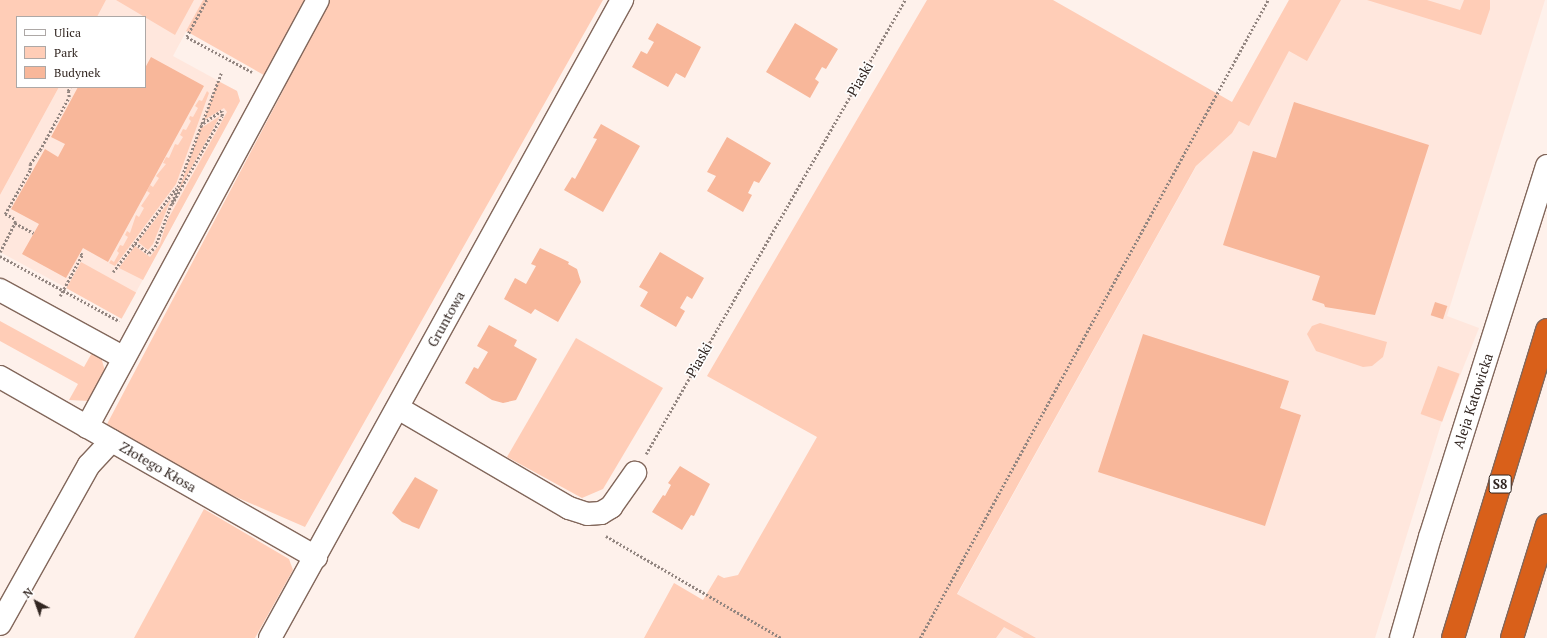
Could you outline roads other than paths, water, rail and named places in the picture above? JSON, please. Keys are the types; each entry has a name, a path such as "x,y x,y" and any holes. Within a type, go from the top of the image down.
{"highway":[{"name":"S8","path":"1453,638 1547,330"},
{"path":"1512,638 1547,526"}],"street":[{"path":"87,427 272,82 318,0"},
{"name":"Gruntowa","path":"270,638 622,0"},
{"name":"Aleja Katowicka","path":"1401,638 1430,537 1547,166"},
{"path":"0,290 124,358"},
{"name":"Złotego Kłosa","path":"0,378 316,557"},
{"path":"398,408 569,508 587,514 601,513 611,507 635,473"},
{"path":"0,624 90,465 111,441"}]}
